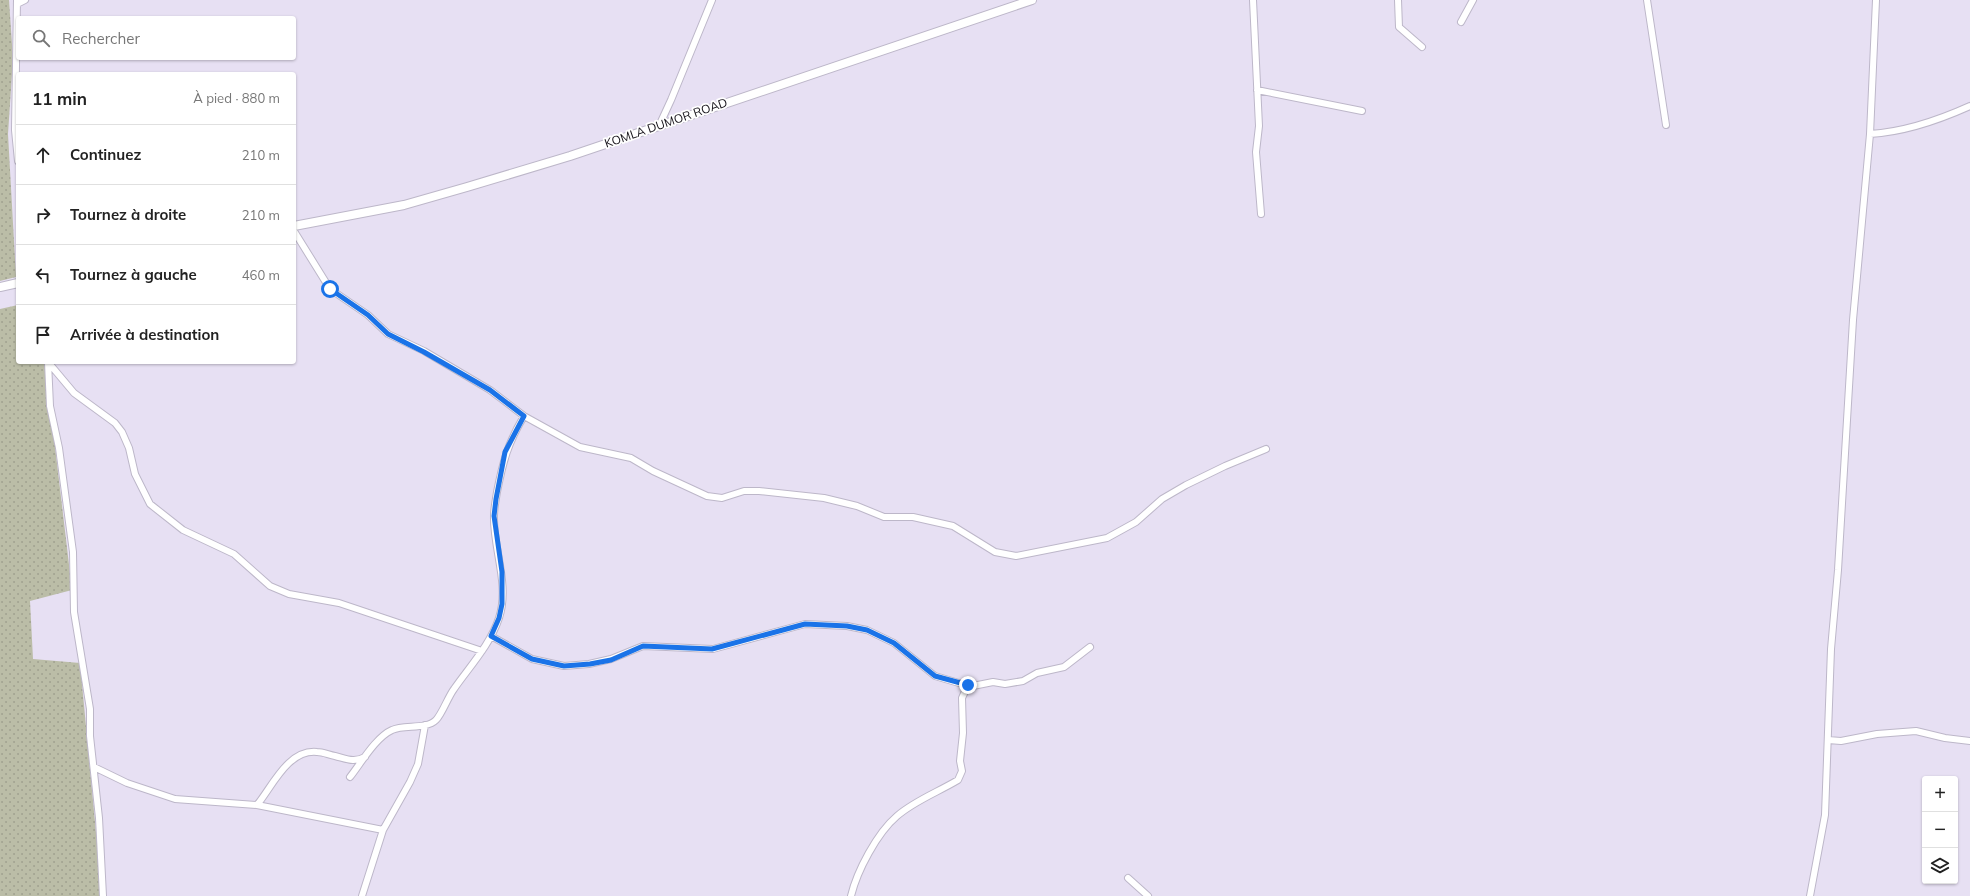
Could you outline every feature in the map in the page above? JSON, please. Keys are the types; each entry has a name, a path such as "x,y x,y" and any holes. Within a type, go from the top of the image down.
{"street":[{"path":"17,16 17,2 25,0"},
{"path":"659,126 712,0"},
{"name":"KOMLA DUMOR ROAD","path":"296,226 404,204 570,156 1032,0"},
{"path":"1253,0 1259,126 1256,152 1261,214"},
{"path":"1398,0 1398,27 1422,47"},
{"path":"1462,22 1473,0"},
{"path":"1647,0 1666,125"},
{"path":"1810,896 1825,815 1830,669 1853,320 1870,134 1876,0"},
{"path":"16,60 16,140"},
{"path":"1257,90 1362,111"},
{"path":"1870,134 1884,133 1945,117 1970,106"},
{"path":"296,234 330,289 368,315 388,334 424,352 490,390 524,416 580,447 631,458 653,471 707,496 722,498 744,491 824,498 857,506 884,517 913,517 953,526 995,552 1016,556 1107,538 1136,522 1162,500 1186,485 1225,466 1266,449"},
{"path":"0,287 16,283"},
{"path":"48,364 50,406 59,448 72,537 74,612 90,708 103,896"},
{"path":"50,364 74,393 115,422 122,432 129,448 135,474 150,504 183,530 234,554 270,586 289,594 339,603 482,651"},
{"path":"350,777 380,737 392,729 425,725 436,720 454,688 464,678 491,636 499,618 502,604 502,572 494,516 496,499 505,452 524,416"},
{"path":"491,636 532,659 564,666 590,664 611,660 643,646 712,649 805,624 847,626 867,630 894,643 935,676 968,685 993,682 1005,684 1023,681 1037,673 1064,668 1090,647"},
{"path":"851,896 866,858 885,828 897,816 909,808 958,780 962,771 960,761 963,733 962,698 968,685"},
{"path":"362,896 383,830 410,782 418,764 425,725"},
{"path":"1828,740 1841,741 1877,734 1916,731 1945,738 1970,741"},
{"path":"257,805 283,768 292,759 307,752 317,752 351,761 357,761 366,756"},
{"path":"94,767 127,783 175,799 257,805 383,830"},
{"path":"1128,878 1148,896"}],"green space":[{"path":"0,0 9,0 13,59 8,134 16,277 0,281"},
{"path":"16,305 16,364 45,364 72,590 30,601 33,659 80,663 102,896 0,896 0,309"}],"route":[{"path":"330,289 368,315 388,334 424,352 490,390 524,416 513,434 505,452 496,499 494,516 502,572 502,604 499,618 491,636 532,659 549,664 564,666 590,664 611,660 643,646 712,649 773,633 789,627 805,624 847,626 867,630 894,643 928,672 935,676 968,685"}]}
